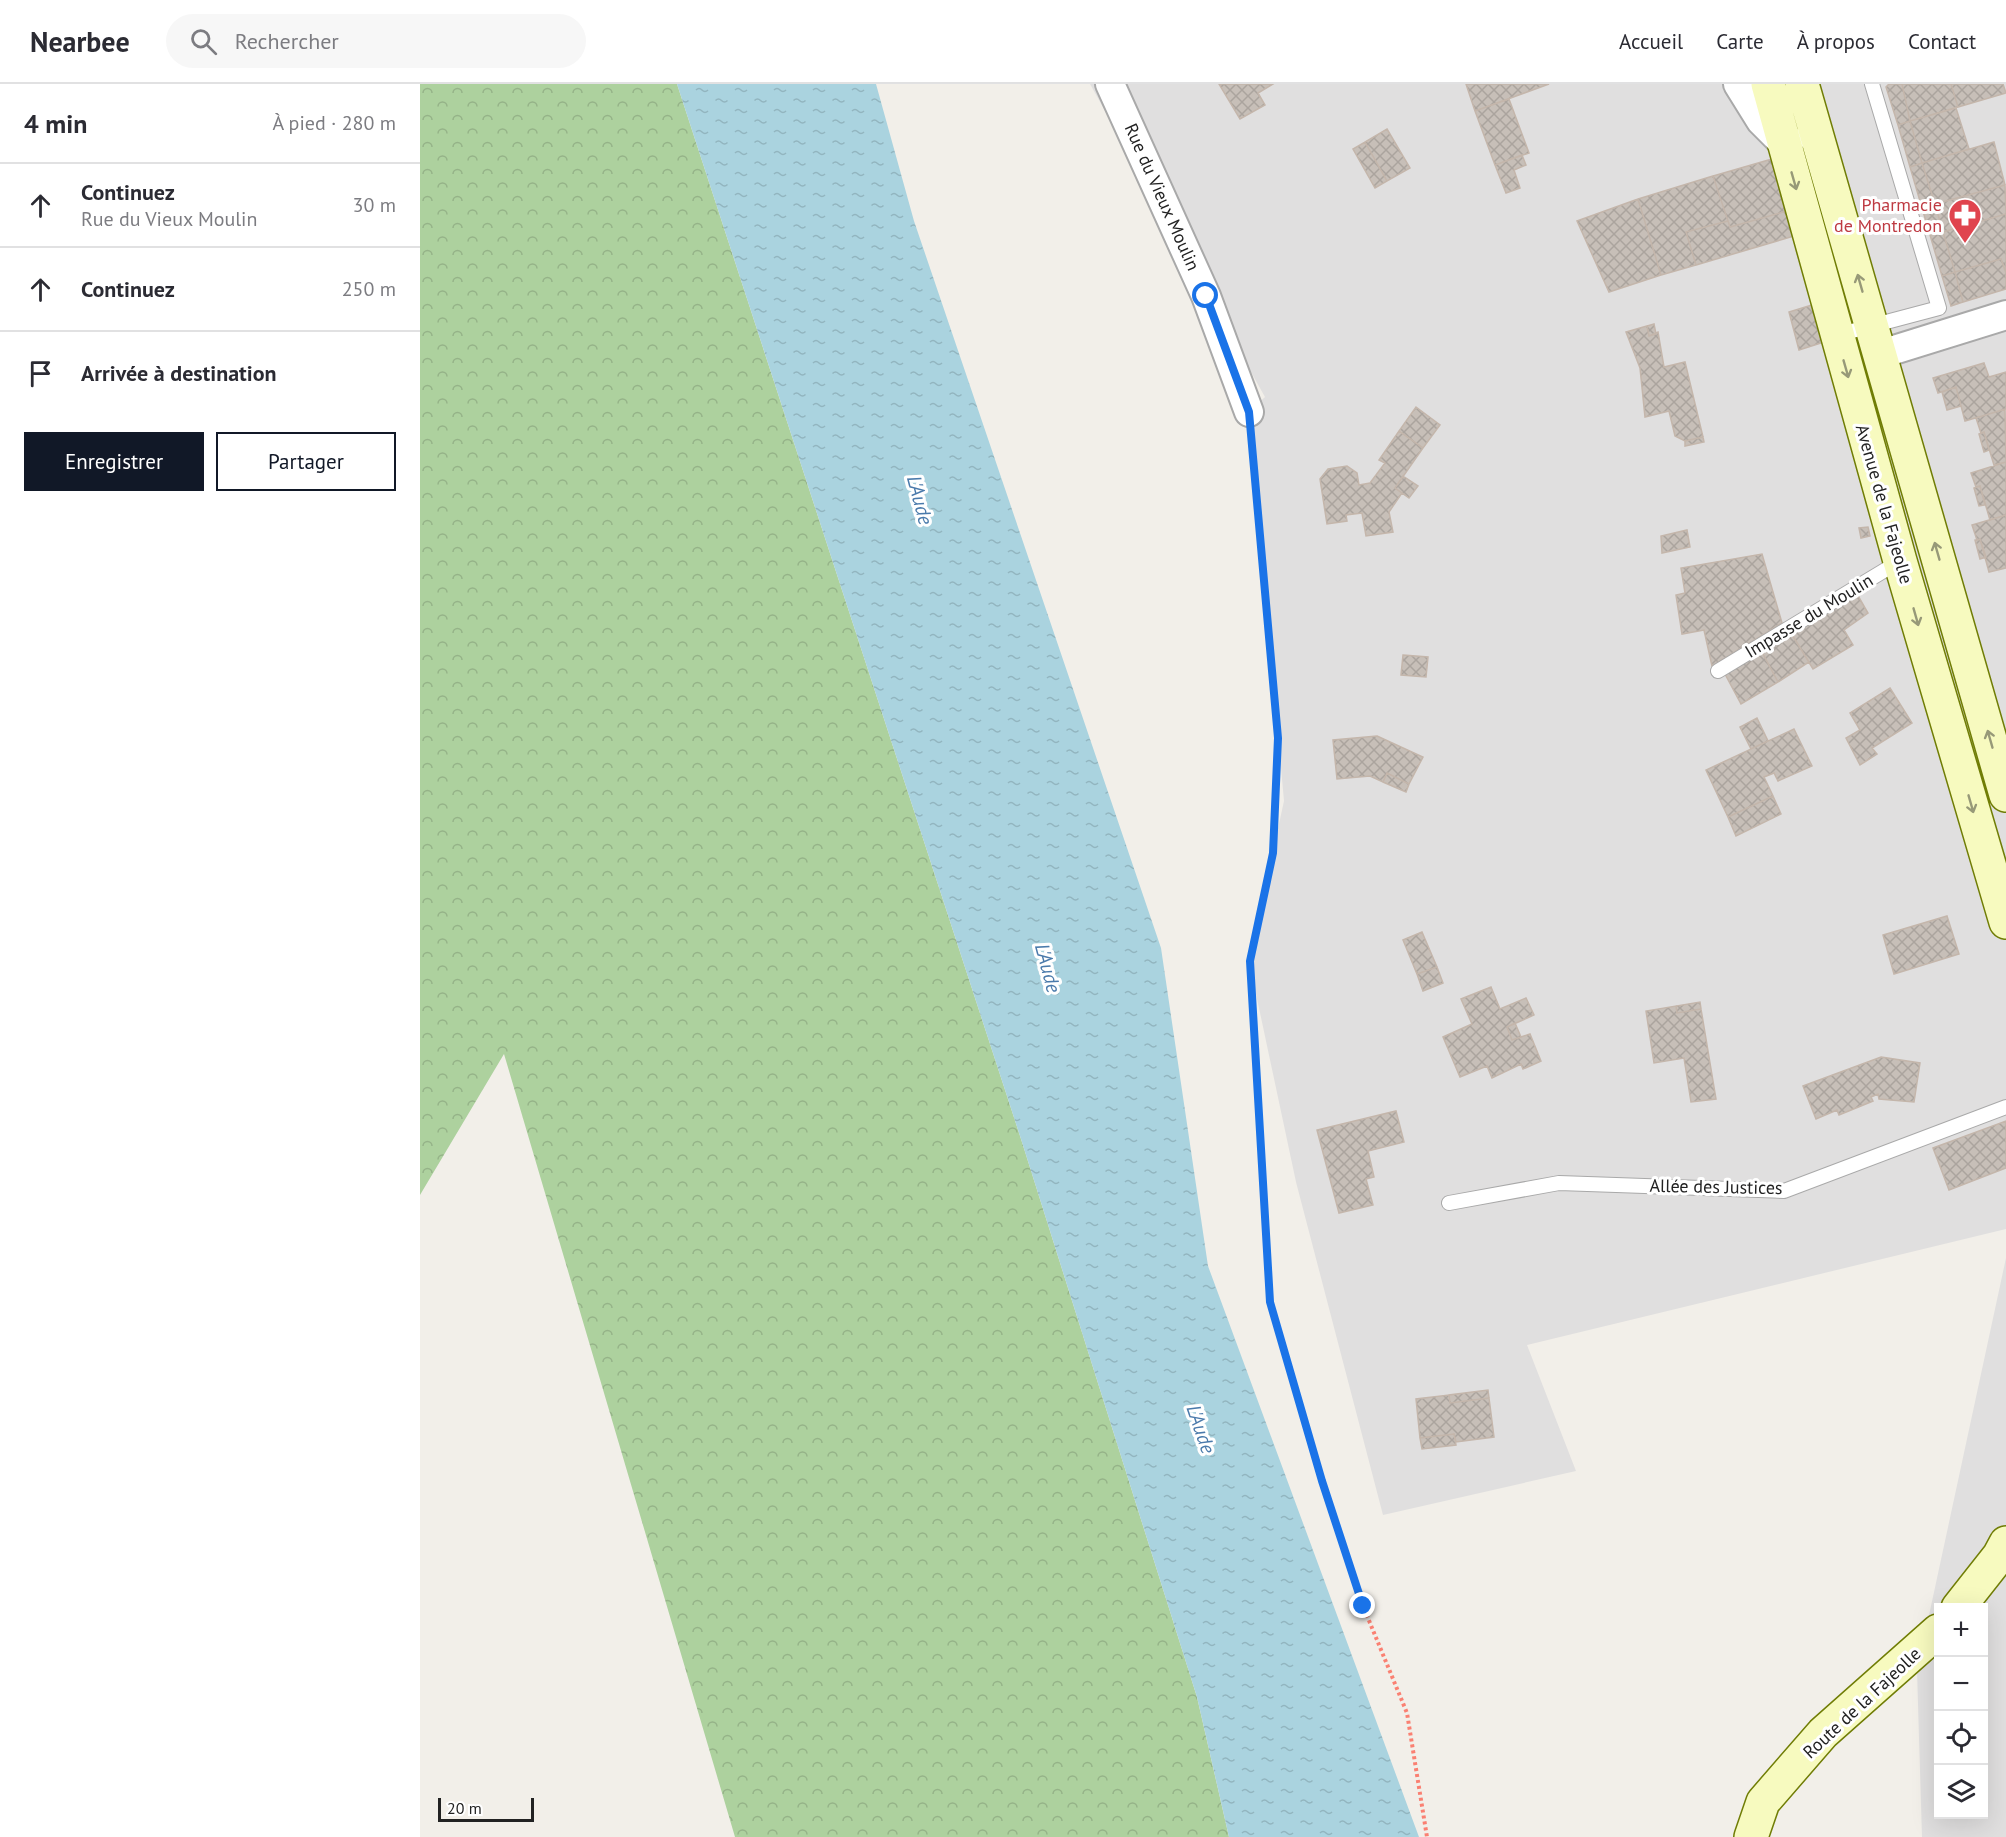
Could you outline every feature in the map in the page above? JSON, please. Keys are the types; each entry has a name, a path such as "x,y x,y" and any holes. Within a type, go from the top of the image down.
{"street":[{"name":"Rue du Vieux Moulin","path":"1110,84 1206,296 1249,412"},
{"path":"1738,84 1761,121 1783,143 1816,134"},
{"name":"Avenue de la Fajeolle","path":"1768,84 1900,561 2006,922"},
{"name":"Avenue de la Fajeolle","path":"1802,84 2006,795"},
{"path":"1877,341 2006,315"},
{"path":"1962,1603 1999,1556 2006,1543"},
{"name":"Route de la Fajeolle","path":"1751,1837 1763,1802 1823,1733 1934,1635"}],"lane":[{"path":"1837,335 1877,341 1939,308 1872,84"},
{"name":"Impasse du Moulin","path":"1718,671 1900,561"},
{"name":"Allée des Justices","path":"1449,1203 1558,1183 1784,1191 2006,1107"}],"path":[{"path":"1249,412 1278,738 1273,853 1250,961 1270,1302 1322,1481 1356,1584 1407,1713 1427,1837"}],"shaded area":[{"path":"1090,84 2006,84 2006,1229 1527,1345 1576,1471 1383,1515 1296,1182 1249,961 1284,801 1249,412 1265,397"},
{"path":"2006,1258 2006,1837 1922,1837 1917,1671"}],"green space":[{"path":"420,84 677,84 1021,1139 1197,1697 1229,1837 735,1837 504,1054 420,1195"}],"water":[{"name":"L'Aude","path":"677,84 876,84 914,221 1161,948 1208,1266 1419,1837 1229,1837 1197,1697 1021,1139"}],"building":[{"path":"1219,84 1273,84 1258,93 1265,105 1240,119"},
{"path":"1466,84 1549,84 1475,111"},
{"path":"1889,84 1902,84 1910,121 1898,125 1886,87"},
{"path":"1902,84 1951,84 1958,107 1910,121"},
{"path":"1951,84 2003,84 2006,93 1958,107"},
{"path":"1509,99 1529,153 1495,165 1475,111"},
{"path":"1956,108 1969,149 1922,163 1910,121"},
{"path":"1910,121 1922,163 1910,167 1898,125"},
{"path":"1387,129 1410,168 1387,181 1365,142"},
{"path":"1365,142 1387,181 1375,188 1353,149"},
{"path":"1994,142 2005,185 1935,204 1922,163"},
{"path":"1522,155 1526,165 1514,170 1520,188 1506,193 1495,165"},
{"path":"1772,159 1787,211 1730,227 1713,176"},
{"path":"1922,163 1935,204 1922,208 1910,167"},
{"path":"1713,176 1728,221 1686,232 1696,265 1661,275 1638,199"},
{"path":"2005,185 2006,214 1943,232 1935,204"},
{"path":"1638,199 1661,275 1609,292 1577,221"},
{"path":"1935,204 1943,232 1930,235 1922,208"},
{"path":"1787,211 1794,236 1696,265 1686,232 1728,221 1730,227"},
{"path":"2006,214 2006,272 2001,259 1955,272 1943,232"},
{"path":"1943,232 1955,272 1942,276 1930,235"},
{"path":"2001,259 2006,273 2006,289 1963,302 1955,272"},
{"path":"1955,272 1963,302 1951,306 1942,276"},
{"path":"1812,305 1824,342 1799,350 1789,312"},
{"path":"1654,324 1656,334 1649,336 1647,326"},
{"path":"1647,326 1649,336 1658,332 1664,367 1685,362 1703,437 1685,441 1675,436 1669,411 1645,417 1640,368 1626,332"},
{"path":"1984,363 1989,377 2006,372 2006,409 1965,421 1956,387 1938,393 1933,378"},
{"path":"1956,387 1961,406 1947,410 1942,392"},
{"path":"1416,407 1440,425 1423,448 1399,431"},
{"path":"2005,409 2006,462 1994,465 1984,432 1981,433 1976,418"},
{"path":"1399,431 1423,448 1395,488 1402,493 1389,512 1393,532 1366,536 1362,513 1346,515 1347,521 1327,524 1320,479 1328,469 1347,466 1357,473 1359,485 1370,483 1385,463 1379,460"},
{"path":"1984,432 1989,450 1984,452 1979,434"},
{"path":"1703,437 1704,442 1685,446 1685,441"},
{"path":"2006,462 2006,515 1990,520 1980,486 1976,487 1971,473"},
{"path":"1403,476 1418,486 1409,498 1395,488"},
{"path":"1980,486 1985,505 1979,506 1974,488"},
{"path":"2006,515 2006,568 1989,572 1980,539 1977,540 1972,525"},
{"path":"1868,527 1870,536 1861,538 1859,528"},
{"path":"1687,530 1690,547 1662,553 1661,536"},
{"path":"1980,539 1986,557 1980,559 1975,540"},
{"path":"1762,554 1782,623 1712,666 1704,630 1682,634 1676,595 1685,593 1681,568"},
{"path":"1857,594 1868,613 1844,630 1853,645 1813,669 1791,633"},
{"path":"1791,633 1809,662 1778,682 1762,652"},
{"path":"1762,652 1778,682 1741,704 1725,674"},
{"path":"1403,655 1428,657 1426,677 1401,675"},
{"path":"1890,688 1912,723 1872,748 1877,754 1860,765 1846,738 1860,730 1850,713"},
{"path":"1757,718 1768,741 1751,749 1740,727"},
{"path":"1794,729 1812,766 1778,781 1774,773 1764,777 1773,796 1728,817 1706,770"},
{"path":"1377,736 1423,757 1409,784 1387,773 1383,782 1370,776 1337,779 1333,740"},
{"path":"1387,773 1409,784 1406,792 1383,782"},
{"path":"1773,796 1781,814 1736,836 1728,817"},
{"path":"1947,916 1959,954 1894,974 1883,935"},
{"path":"1422,932 1437,967 1417,974 1403,940"},
{"path":"1437,967 1443,983 1423,991 1417,974"},
{"path":"1491,987 1500,1009 1526,998 1534,1015 1507,1027 1512,1040 1530,1034 1541,1061 1523,1069 1521,1064 1492,1078 1487,1066 1460,1077 1443,1037 1472,1024 1461,999"},
{"path":"1700,1002 1701,1009 1677,1013 1676,1006"},
{"path":"1676,1006 1677,1013 1701,1009 1716,1099 1691,1102 1684,1058 1654,1063 1646,1011"},
{"path":"1515,1023 1521,1037 1512,1040 1507,1027"},
{"path":"1881,1057 1920,1063 1914,1102 1879,1099 1878,1094 1871,1097 1873,1101 1839,1115 1837,1110 1816,1119 1803,1086"},
{"path":"1396,1111 1404,1142 1368,1151 1374,1177 1366,1179 1373,1205 1339,1213 1317,1130"},
{"path":"2006,1121 2006,1168 1949,1190 1933,1148"},
{"path":"1488,1390 1489,1398 1450,1403 1449,1395"},
{"path":"1449,1395 1450,1403 1489,1398 1494,1437 1456,1442 1454,1434 1420,1438 1416,1399"},
{"path":"1454,1434 1456,1445 1422,1449 1420,1438"}],"place":[{"name":"Pharmacie de Montredon","path":"1965,244"}],"route":[{"path":"1206,296 1249,412 1278,738 1273,853 1250,961 1270,1302 1322,1481 1363,1606"}]}
